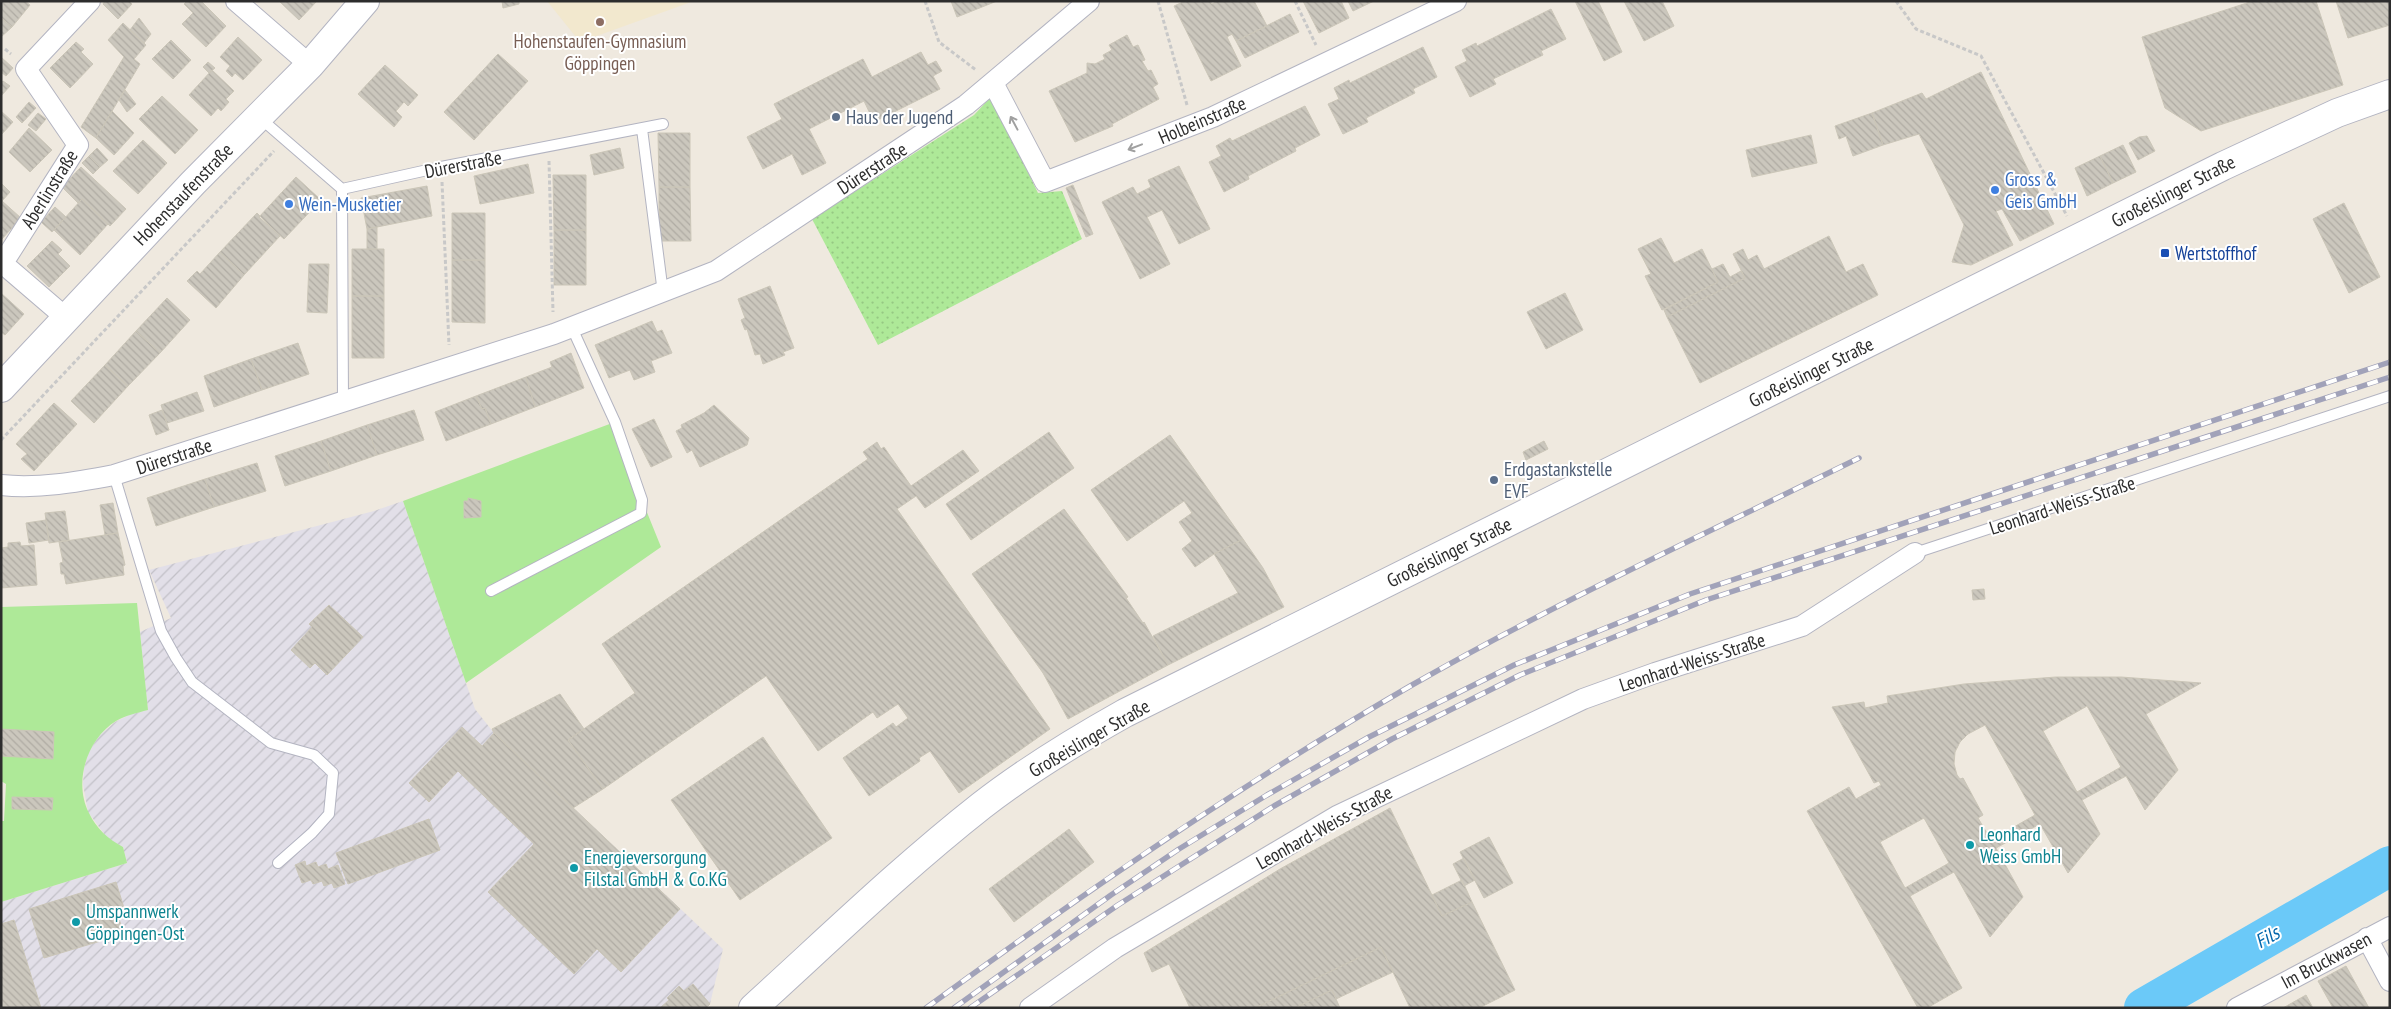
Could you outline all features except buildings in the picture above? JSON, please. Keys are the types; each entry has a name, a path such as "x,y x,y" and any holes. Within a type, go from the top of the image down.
{"main road":[{"name":"Hohenstaufenstraße","path":"1,388 65,317 257,116 310,66 365,1"},
{"name":"Großeislinger Straße","path":"753,1008 981,806 1033,768 1075,741 1125,714 2285,136 2390,94"}],"street":[{"name":"Aberlinstraße","path":"2,262 78,145 26,69 90,1"},
{"path":"236,1 310,66"},
{"name":"Dürerstraße","path":"1,485 23,487 75,482 114,475 563,331 716,271 966,105 1089,1"},
{"name":"Holbeinstraße","path":"993,83 1045,182 1213,117 1456,1"},
{"path":"2,262 65,317"},
{"name":"Leonhard-Weiss-Straße","path":"1030,1008 1115,948 1337,816 1583,699 1656,673 1802,626 1915,553"},
{"name":"Im Bruckwasen","path":"2237,1008 2390,927"},
{"path":"2367,938 2390,980"}],"lane":[{"path":"257,116 286,138 342,189 343,403"},
{"name":"Dürerstraße","path":"342,189 441,167 548,148 662,124"},
{"path":"642,129 663,293"},
{"path":"491,591 641,513 642,500 615,422 563,331"},
{"name":"Leonhard-Weiss-Straße","path":"1915,553 2390,396"},
{"path":"114,475 161,631 192,682 271,743 314,755 333,773 329,814 278,863"}],"path":[{"path":"925,1 939,42 993,83"},
{"path":"1158,1 1193,125"},
{"path":"1295,1 1326,63"},
{"path":"1896,1 1916,29 1981,56 2079,238"},
{"path":"1,440 286,138"},
{"path":"548,148 563,331"},
{"path":"441,167 450,368"}],"shaded area":[{"name":"Hohenstaufen-Gymnasium Göppingen","path":"547,1 694,1 580,42"},
{"name":"Energieversorgung Filstal GmbH & Co.KG","path":"403,501 475,709 494,733 723,949 710,1004 706,1008 1,1008 1,902 127,863 123,847 108,839 88,812 83,784 84,768 89,751 99,736 115,722 131,714 148,710 140,632 171,618 149,570 374,511"}],"green space":[{"path":"991,97 1038,193 1062,191 1082,239 878,345 812,219 974,115"},
{"path":"615,422 642,500 661,547 466,683 403,501"},
{"path":"137,603 148,710 116,721 97,739 90,750 86,762 82,788 84,801 95,824 103,833 123,847 127,863 1,902 1,821 4,821 6,784 1,781 1,607"}],"waterway":[{"name":"Fils","path":"2144,1008 2390,866"}],"railway":[{"path":"954,1008 1111,895 1179,849 1267,795 1369,737 1514,665 1690,594 2390,362"},
{"path":"970,1008 1118,905 1274,806 1392,739 1520,675 1706,600 2390,377"},
{"path":"926,1008 1164,840 1349,722 1467,654 1578,596 1859,458"}],"place":[{"name":"Hohenstaufen-Gymnasium Göppingen","path":"600,22"},
{"name":"Haus der Jugend","path":"836,117"},
{"name":"Gross & Geis GmbH","path":"1995,190"},
{"name":"Wein-Musketier","path":"289,204"},
{"name":"Wertstoffhof","path":"2165,253"},
{"name":"Erdgastankstelle EVF","path":"1494,480"},
{"name":"Leonhard Weiss GmbH","path":"1970,845"},
{"name":"Energieversorgung Filstal GmbH & Co.KG","path":"574,868"},
{"name":"Umspannwerk Göppingen-Ost","path":"76,922"}]}
